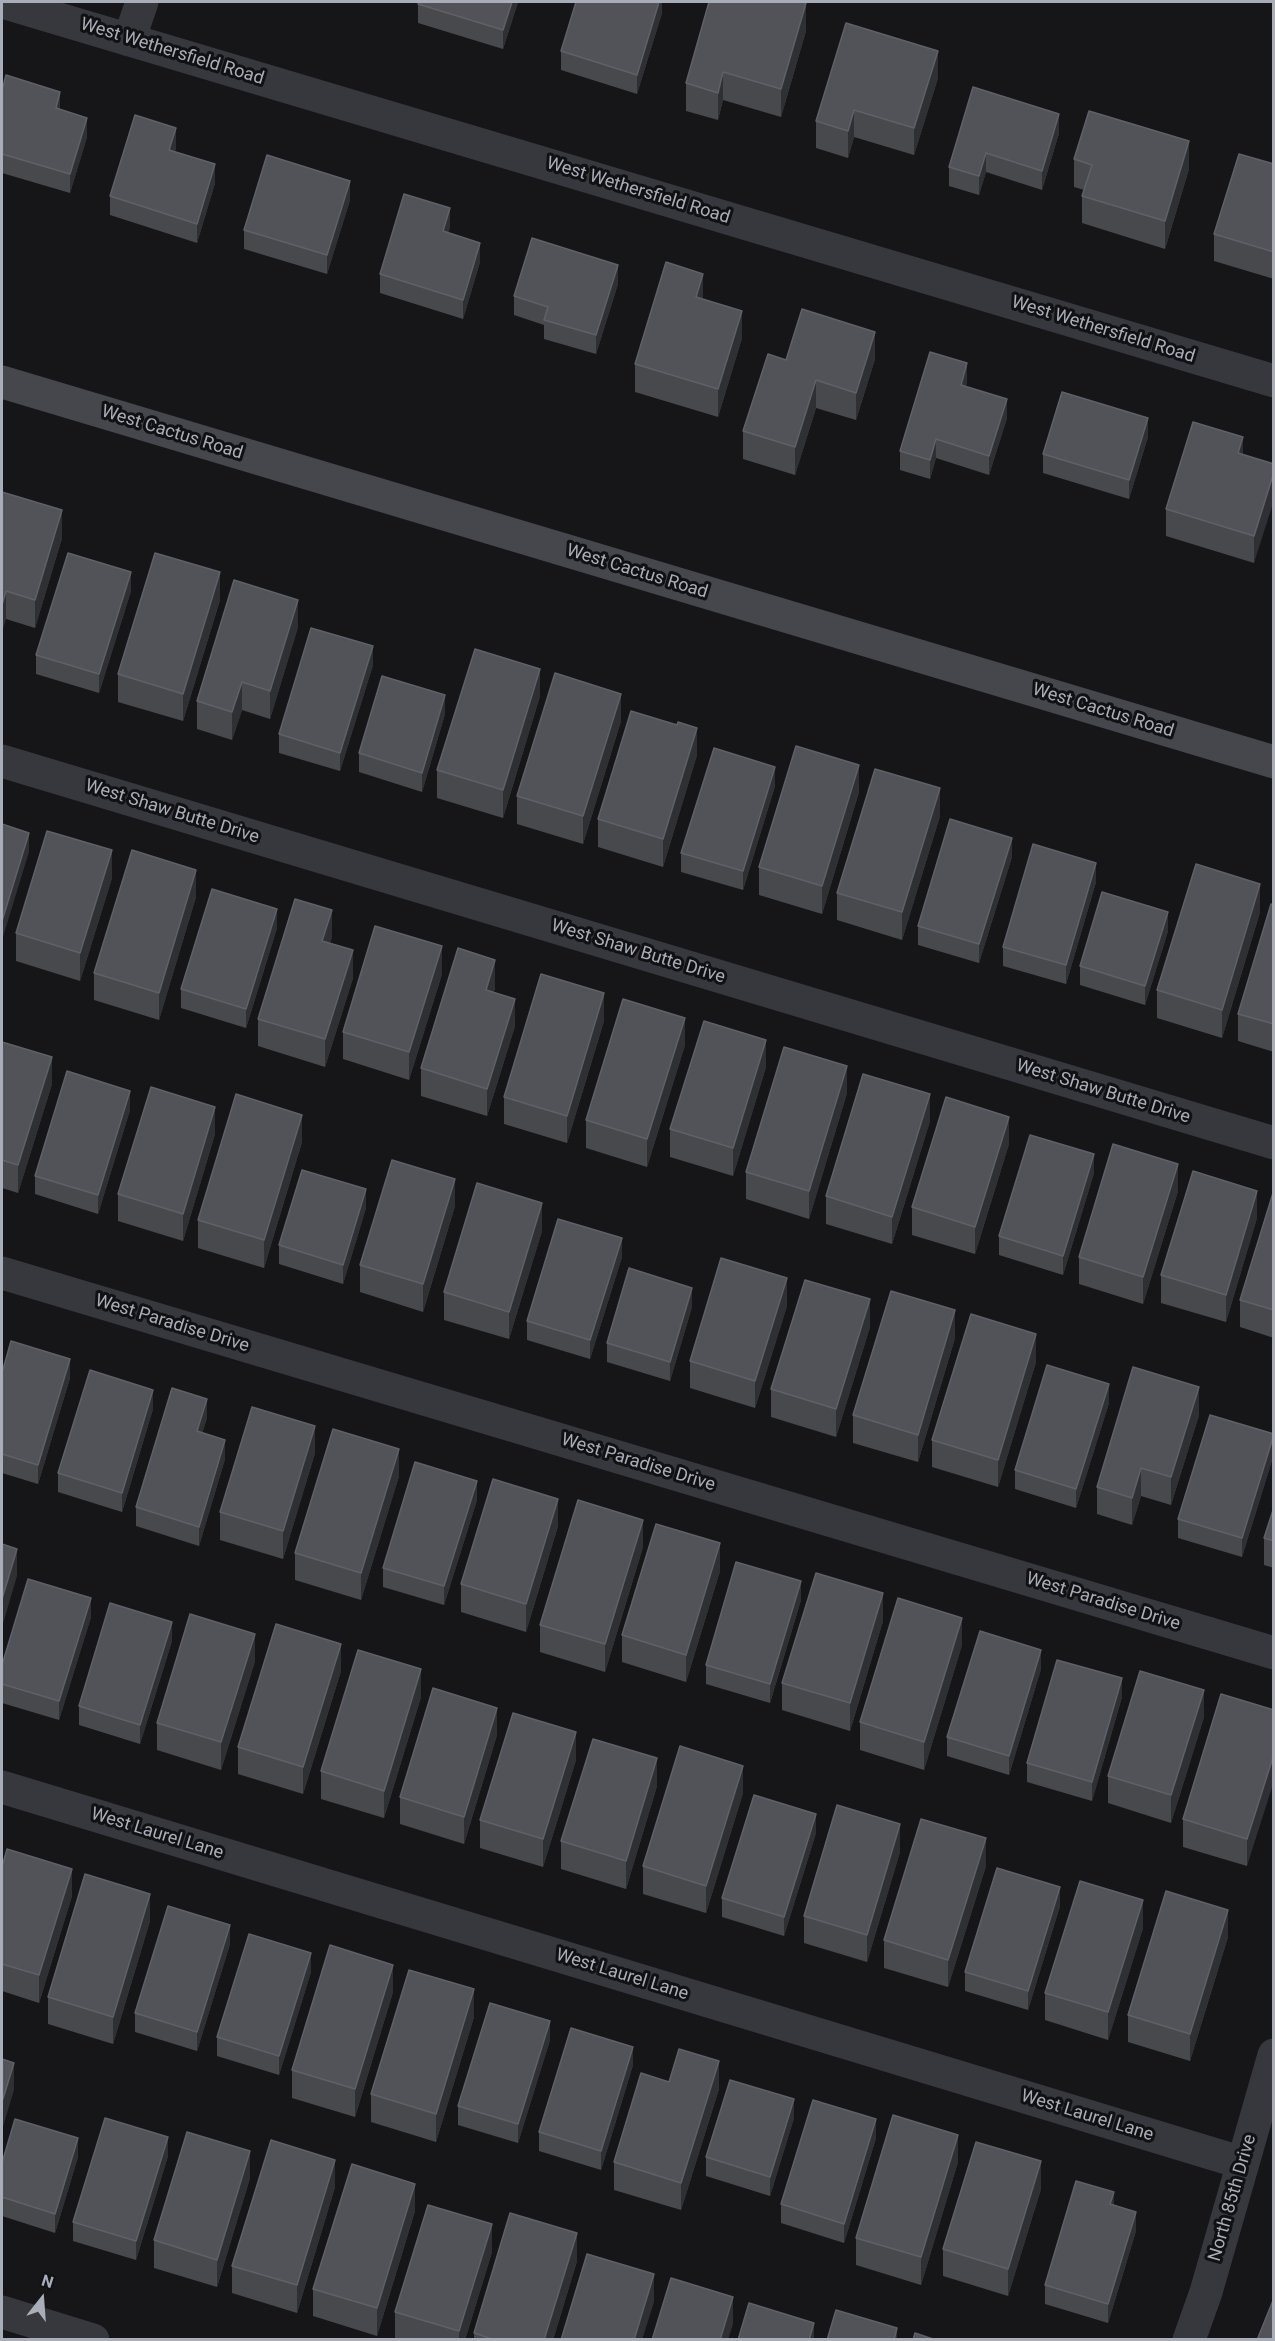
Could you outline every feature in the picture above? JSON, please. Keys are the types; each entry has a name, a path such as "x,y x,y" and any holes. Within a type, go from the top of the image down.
{"main road":[{"name":"West Cactus Road","path":"2,382 1274,762"}],"street":[{"name":"West Wethersfield Road","path":"2,2 1274,381"},
{"path":"129,40 142,2"},
{"name":"West Shaw Butte Drive","path":"2,761 1274,1143"},
{"name":"West Paradise Drive","path":"2,1274 1274,1653"},
{"name":"West Laurel Lane","path":"2,1787 1243,2163"},
{"name":"North 85th Drive","path":"1188,2340 1206,2292 1274,2055"},
{"path":"2,2312 93,2340"}],"building":[{"path":"419,2 512,2 503,30 418,4"},
{"path":"576,2 659,2 637,75 561,51"},
{"path":"709,2 806,3 781,89 723,72 718,93 686,83"},
{"path":"846,23 938,51 914,128 854,110 848,131 816,121"},
{"path":"6,75 60,92 56,108 87,118 70,174 2,154 2,91"},
{"path":"973,87 1059,114 1042,171 986,153 979,176 949,167"},
{"path":"1089,111 1189,141 1165,221 1082,196 1092,165 1074,159"},
{"path":"135,115 176,128 169,150 215,164 197,224 110,196"},
{"path":"1239,154 1274,164 1274,252 1214,234"},
{"path":"267,155 350,181 327,255 244,230"},
{"path":"404,194 450,208 443,231 480,243 463,300 380,274"},
{"path":"532,238 618,265 596,335 544,320 548,307 514,296"},
{"path":"666,262 703,274 696,297 742,311 718,389 635,364"},
{"path":"802,309 875,332 856,393 816,380 795,447 743,431 768,354 786,360"},
{"path":"930,352 967,363 961,385 1007,399 989,456 936,439 930,460 900,451"},
{"path":"1062,392 1148,418 1129,480 1043,454"},
{"path":"1193,422 1243,437 1238,453 1274,464 1274,472 1254,536 1166,509"},
{"path":"2,492 62,510 35,600 6,591 2,605"},
{"path":"68,553 131,572 99,674 36,655"},
{"path":"155,553 220,572 183,694 118,674"},
{"path":"234,580 298,600 270,691 242,682 232,712 197,701"},
{"path":"311,628 373,646 340,753 279,734"},
{"path":"475,649 540,669 503,790 437,770"},
{"path":"555,673 621,694 583,816 517,796"},
{"path":"382,676 445,695 422,773 359,753"},
{"path":"631,711 677,725 678,722 697,728 663,839 598,819"},
{"path":"796,746 859,765 822,886 759,867"},
{"path":"714,748 775,767 743,871 681,853"},
{"path":"875,769 940,788 902,912 837,893"},
{"path":"950,819 1012,838 979,944 918,926"},
{"path":"2,824 29,833 2,921"},
{"path":"47,831 112,850 80,953 16,933"},
{"path":"1033,844 1096,863 1066,965 1003,947"},
{"path":"132,850 196,870 159,993 94,973"},
{"path":"1196,864 1260,884 1222,1010 1157,990"},
{"path":"212,889 277,909 246,1009 181,989"},
{"path":"1102,892 1168,912 1145,986 1080,966"},
{"path":"295,899 332,910 322,941 353,950 325,1039 258,1019"},
{"path":"1271,904 1274,905 1274,1024 1238,1014"},
{"path":"375,926 442,946 409,1052 343,1032"},
{"path":"458,948 495,960 486,990 515,999 487,1089 421,1068"},
{"path":"541,974 604,993 567,1116 504,1097"},
{"path":"623,999 685,1018 647,1139 586,1120"},
{"path":"704,1021 766,1040 733,1148 670,1129"},
{"path":"2,1042 52,1057 18,1165 2,1160"},
{"path":"784,1047 847,1066 809,1191 746,1172"},
{"path":"67,1071 130,1091 98,1195 35,1176"},
{"path":"863,1074 930,1094 892,1217 826,1196"},
{"path":"151,1087 215,1107 183,1214 118,1194"},
{"path":"236,1094 302,1115 264,1240 198,1220"},
{"path":"946,1097 1009,1117 975,1227 912,1207"},
{"path":"1030,1135 1094,1154 1063,1256 999,1236"},
{"path":"1113,1144 1178,1164 1143,1277 1079,1257"},
{"path":"392,1160 455,1179 423,1284 360,1265"},
{"path":"302,1170 366,1189 343,1265 279,1245"},
{"path":"1193,1171 1257,1191 1226,1295 1161,1275"},
{"path":"477,1183 542,1203 509,1312 444,1292"},
{"path":"1274,1193 1274,1310 1240,1300"},
{"path":"558,1219 622,1238 590,1340 527,1321"},
{"path":"721,1258 787,1278 755,1381 690,1361"},
{"path":"629,1268 692,1288 670,1362 607,1343"},
{"path":"805,1280 870,1299 836,1409 771,1389"},
{"path":"891,1291 955,1310 918,1435 853,1415"},
{"path":"971,1314 1036,1334 998,1460 932,1440"},
{"path":"11,1341 70,1359 38,1465 2,1454 2,1373"},
{"path":"1047,1365 1109,1384 1076,1489 1015,1470"},
{"path":"1133,1367 1199,1387 1171,1477 1141,1468 1132,1498 1097,1487"},
{"path":"90,1370 153,1390 122,1493 58,1473"},
{"path":"172,1388 207,1399 197,1431 225,1440 199,1527 136,1507"},
{"path":"252,1407 315,1426 283,1531 220,1512"},
{"path":"1210,1415 1274,1434 1242,1538 1178,1519"},
{"path":"333,1429 399,1449 361,1573 295,1553"},
{"path":"415,1462 477,1481 444,1586 383,1568"},
{"path":"493,1479 558,1499 526,1604 461,1584"},
{"path":"578,1500 643,1520 605,1644 540,1625"},
{"path":"1274,1507 1274,1541 1264,1538"},
{"path":"656,1524 720,1543 686,1655 622,1635"},
{"path":"2,1544 17,1549 2,1599"},
{"path":"736,1562 801,1581 770,1684 706,1665"},
{"path":"816,1573 883,1593 850,1703 782,1683"},
{"path":"28,1579 91,1598 59,1701 2,1684 2,1665"},
{"path":"898,1598 962,1618 924,1742 860,1722"},
{"path":"110,1603 172,1622 140,1725 79,1706"},
{"path":"190,1614 255,1634 221,1742 157,1723"},
{"path":"276,1624 341,1644 303,1767 238,1747"},
{"path":"980,1631 1041,1650 1009,1756 947,1737"},
{"path":"358,1650 421,1669 384,1791 321,1771"},
{"path":"1057,1660 1122,1678 1092,1782 1027,1763"},
{"path":"1140,1671 1204,1690 1171,1795 1108,1776"},
{"path":"433,1688 497,1708 464,1817 400,1797"},
{"path":"1221,1694 1274,1710 1274,1754 1247,1839 1183,1819"},
{"path":"513,1713 576,1732 543,1839 480,1820"},
{"path":"593,1739 657,1758 626,1861 561,1841"},
{"path":"680,1746 743,1766 706,1886 643,1866"},
{"path":"754,1795 816,1814 784,1917 722,1898"},
{"path":"837,1805 900,1824 867,1935 804,1916"},
{"path":"921,1819 986,1838 948,1960 884,1940"},
{"path":"7,1849 72,1869 39,1975 2,1964 2,1867"},
{"path":"997,1868 1060,1887 1028,1991 965,1972"},
{"path":"85,1874 150,1894 113,2017 48,1997"},
{"path":"1080,1881 1143,1900 1108,2012 1045,1993"},
{"path":"1166,1891 1228,1910 1190,2034 1128,2015"},
{"path":"168,1906 230,1925 197,2032 135,2013"},
{"path":"249,1934 311,1953 279,2056 217,2037"},
{"path":"330,1945 393,1965 355,2089 292,2070"},
{"path":"409,1970 474,1989 436,2114 371,2094"},
{"path":"490,2003 550,2021 518,2124 458,2106"},
{"path":"571,2028 633,2047 601,2151 539,2132"},
{"path":"679,2049 719,2061 681,2183 614,2162 641,2073 669,2082"},
{"path":"2,2059 14,2063 2,2102"},
{"path":"730,2080 794,2099 770,2177 706,2157"},
{"path":"813,2100 876,2119 844,2224 781,2204"},
{"path":"893,2115 958,2135 921,2257 856,2238"},
{"path":"105,2118 168,2137 136,2241 73,2222"},
{"path":"15,2119 78,2138 55,2214 2,2197 2,2163"},
{"path":"187,2132 250,2151 217,2260 154,2240"},
{"path":"271,2140 335,2160 297,2285 232,2266"},
{"path":"976,2142 1041,2161 1008,2269 943,2249"},
{"path":"352,2164 415,2184 377,2308 313,2289"},
{"path":"1076,2181 1114,2192 1110,2204 1136,2212 1108,2304 1045,2285"},
{"path":"428,2205 492,2224 459,2331 395,2312"},
{"path":"510,2213 577,2233 544,2340 495,2340 474,2333"},
{"path":"587,2254 654,2274 634,2340 561,2340"},
{"path":"671,2278 733,2297 720,2340 652,2340"},
{"path":"1274,2298 1274,2340 1257,2340"},
{"path":"749,2303 814,2323 809,2340 738,2340"},
{"path":"836,2310 897,2328 894,2340 827,2340"},
{"path":"915,2333 936,2340 913,2340"}]}
